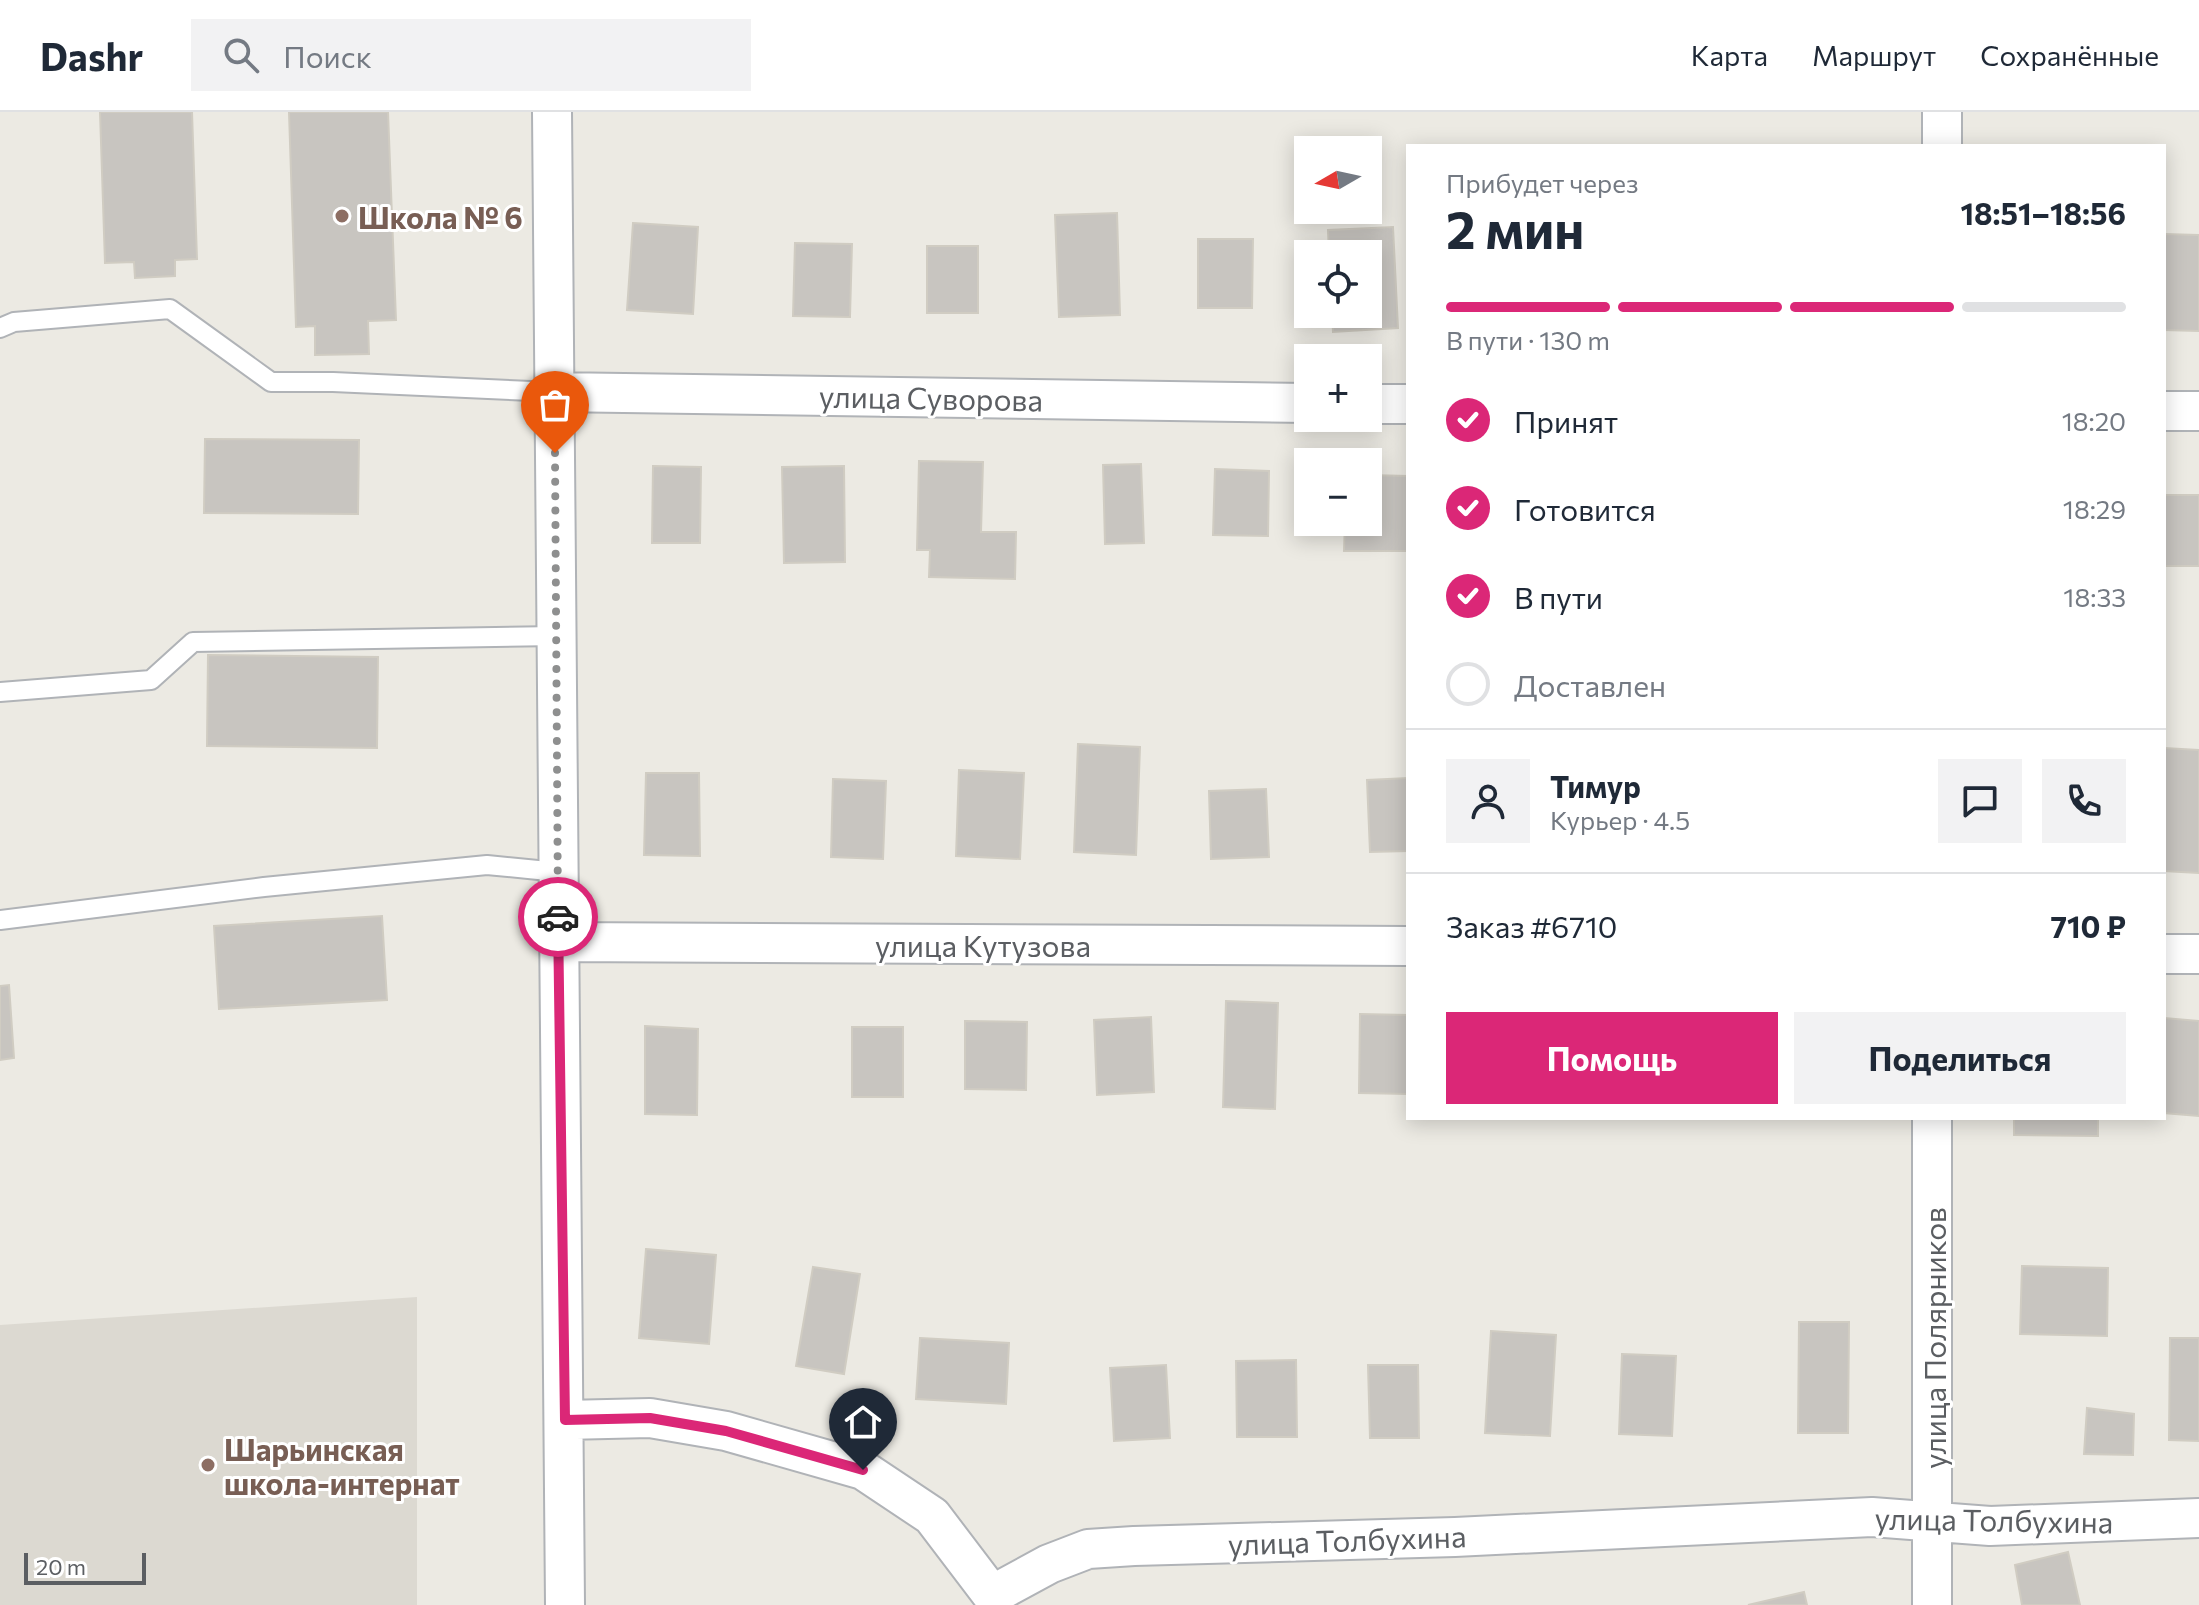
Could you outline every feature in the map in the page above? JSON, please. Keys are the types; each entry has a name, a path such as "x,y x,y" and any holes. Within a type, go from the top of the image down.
{"street":[{"path":"552,112 565,1605"},
{"path":"1942,112 1942,144"},
{"name":"улица Суворова","path":"554,392 1294,403"},
{"path":"1382,404 1406,404"},
{"path":"2166,411 2199,411"},
{"name":"улица Кутузова","path":"558,942 1406,946"},
{"path":"2166,954 2199,954"},
{"name":"улица Полярников","path":"1932,1120 1932,1605"},
{"name":"улица Толбухина","path":"565,1420 650,1418 726,1431 863,1470 932,1516 994,1600 1049,1564 1088,1549 1470,1536 1872,1517 1990,1526 2199,1518"}],"lane":[{"path":"0,328 14,322 170,309 271,382 554,392"},
{"path":"0,692 151,680 193,642 557,636"},
{"path":"0,920 264,887 487,865 558,872"}],"shaded area":[{"name":"Шарьинская школа-интернат","path":"417,1297 417,1605 0,1605 0,1325"}],"building":[{"path":"100,112 192,112 197,259 175,260 175,276 135,278 134,262 105,263"},
{"name":"Школа № 6","path":"289,112 388,112 396,320 368,321 369,354 315,355 315,326 296,327"},
{"path":"1117,213 1120,315 1059,317 1055,215"},
{"path":"633,223 698,227 693,314 627,310"},
{"path":"1393,227 1398,328 1333,332 1333,328 1382,328 1382,240 1328,240 1328,230"},
{"path":"2166,234 2199,235 2199,331 2166,330"},
{"path":"1198,239 1253,239 1252,308 1198,308"},
{"path":"795,243 852,244 850,317 793,316"},
{"path":"927,246 978,246 978,313 927,313"},
{"path":"205,439 359,440 358,514 204,513"},
{"path":"919,461 983,462 981,532 1016,532 1015,579 929,577 930,550 917,550"},
{"path":"1141,464 1144,543 1105,544 1103,465"},
{"path":"653,466 701,467 700,543 652,543"},
{"path":"844,466 845,562 784,563 782,467"},
{"path":"1215,469 1269,471 1268,536 1213,535"},
{"path":"1382,475 1406,476 1406,551 1344,551 1345,536 1382,536"},
{"path":"2166,495 2199,495 2199,566 2166,566"},
{"path":"208,655 378,657 377,748 207,746"},
{"path":"1078,744 1140,747 1136,855 1074,852"},
{"path":"2166,748 2199,750 2199,873 2166,871"},
{"path":"959,770 1024,773 1020,859 956,856"},
{"path":"646,773 699,773 700,856 644,855"},
{"path":"1406,778 1406,851 1370,852 1367,780"},
{"path":"833,779 886,781 883,859 831,857"},
{"path":"1266,789 1269,857 1211,859 1209,791"},
{"path":"382,916 387,1000 219,1009 214,926"},
{"path":"9,985 14,1058 0,1060 0,986"},
{"path":"1226,1001 1278,1003 1275,1109 1223,1107"},
{"path":"1360,1014 1406,1015 1406,1094 1359,1093"},
{"path":"1151,1017 1154,1092 1097,1095 1094,1020"},
{"path":"2166,1018 2199,1021 2199,1116 2166,1113"},
{"path":"965,1021 1027,1022 1026,1090 965,1089"},
{"path":"645,1026 698,1029 697,1115 645,1114"},
{"path":"852,1027 903,1027 903,1097 852,1097"},
{"path":"2014,1120 2098,1120 2098,1136 2014,1135"},
{"path":"646,1249 716,1255 709,1344 639,1338"},
{"path":"2022,1266 2108,1268 2107,1336 2020,1334"},
{"path":"813,1267 860,1274 844,1374 796,1366"},
{"path":"1799,1322 1849,1322 1848,1433 1798,1433"},
{"path":"1491,1331 1556,1335 1550,1436 1485,1433"},
{"path":"920,1338 1009,1343 1006,1404 916,1399"},
{"path":"2170,1338 2199,1338 2199,1441 2169,1440"},
{"path":"1622,1354 1676,1356 1672,1436 1619,1434"},
{"path":"1296,1360 1297,1437 1237,1437 1236,1361"},
{"path":"1166,1365 1170,1438 1114,1441 1110,1368"},
{"path":"1368,1365 1418,1365 1419,1438 1370,1438"},
{"path":"2087,1408 2134,1414 2133,1455 2084,1454"},
{"path":"2068,1552 2080,1605 2022,1605 2015,1565"},
{"path":"1804,1592 1807,1605 1748,1605"}],"way so far":[{"path":"555,453 558,917"}],"place":[{"name":"Школа № 6","path":"342,216"},
{"name":"Шарьинская школа-интернат","path":"208,1465"}],"route":[{"path":"558,917 565,1420 650,1418 726,1431 863,1470"}]}
